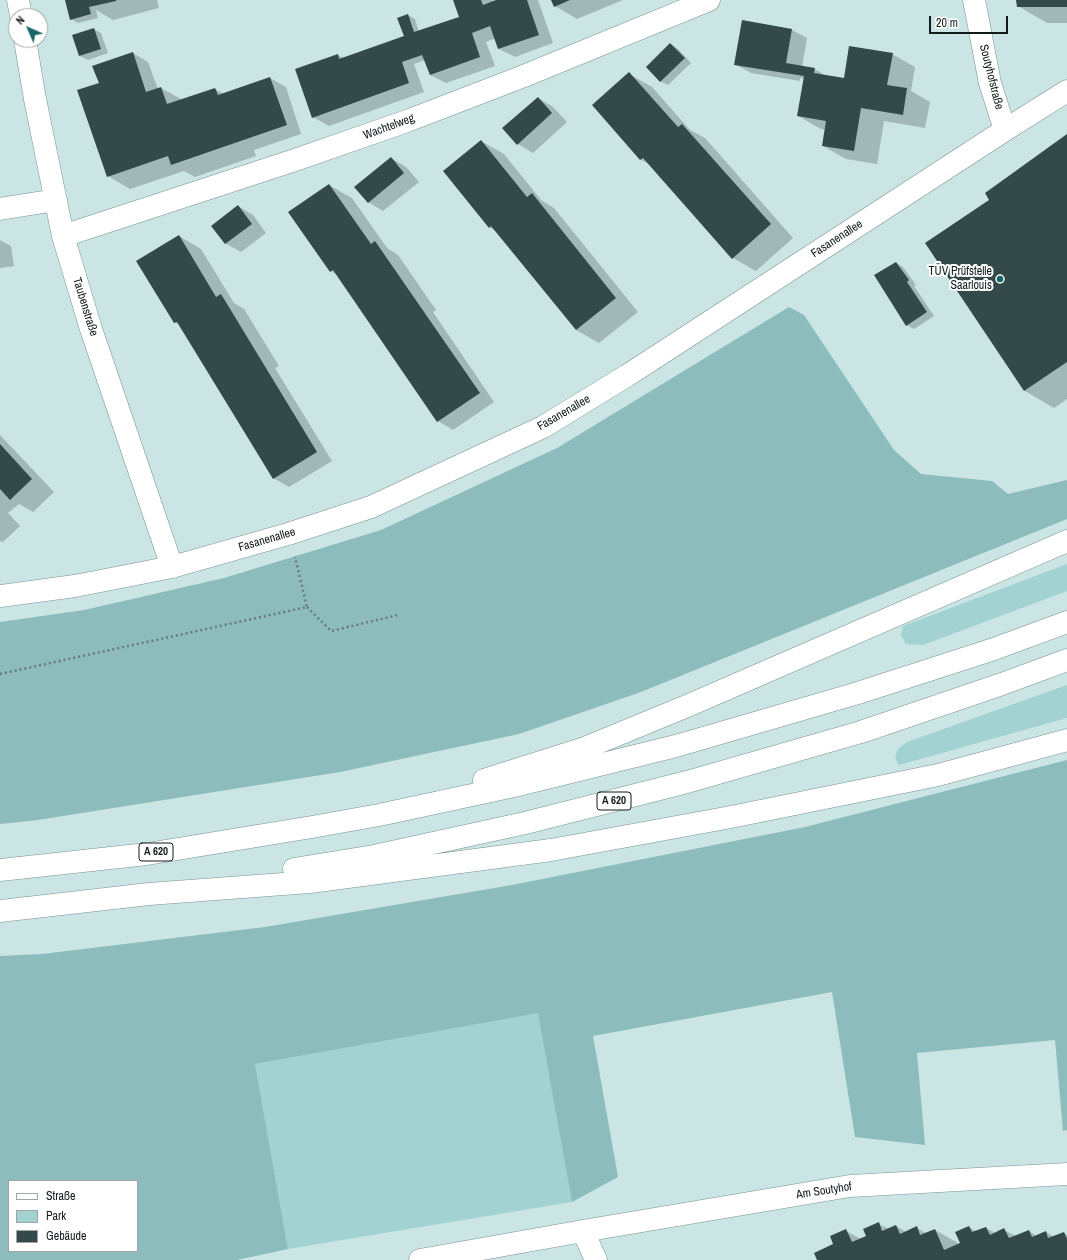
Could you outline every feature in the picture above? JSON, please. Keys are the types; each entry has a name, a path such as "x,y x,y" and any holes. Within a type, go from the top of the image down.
{"main road":[{"name":"Wachtelweg","path":"63,236 295,160 407,121 524,76 709,0"},
{"name":"Soutyhofstraße","path":"974,0 990,83 1005,130"},
{"name":"Taubenstraße","path":"26,48 35,99 63,236 93,336 172,567"},
{"name":"Fasanenallee","path":"0,596 75,586 172,567 288,534 370,507 543,427 628,376 1067,91"},
{"path":"0,209 56,200"},
{"path":"312,828 430,798 585,748 1067,541"},
{"name":"A 620","path":"0,870 147,854 312,828 514,786 676,746 858,693 994,649 1067,622"},
{"name":"A 620","path":"0,911 149,894 374,856 525,823 687,782 861,732 1002,684 1067,660"},
{"path":"149,894 310,882 551,850 731,817 938,775 1067,740"},
{"name":"Am Soutyhof","path":"420,1260 850,1186 1067,1174"},
{"path":"583,1231 596,1260"}],"path":[{"path":"288,534 307,607 331,631 398,615"},
{"path":"0,674 307,607"}],"green space":[{"path":"1067,564 1067,591 923,645 906,644 901,635 903,626"},
{"path":"1067,685 1067,718 899,765 895,758 898,749 907,742"},
{"path":"539,1012 572,1202 288,1249 255,1064"}],"shaded area":[{"path":"789,307 804,315 894,450 921,474 992,481 1008,494 1067,480 1067,519 641,692 519,734 340,772 38,820 0,824 0,622 84,610 224,578 381,530 557,448"},
{"path":"1067,760 1067,1130 1063,1131 1055,1040 917,1053 925,1145 855,1137 832,992 593,1036 618,1177 572,1202 538,1013 255,1064 288,1249 237,1260 0,1260 0,956 42,954 265,927 512,885 805,827"}],"building":[{"path":"65,0 116,1 89,7 91,14 70,20"},
{"path":"453,0 481,0 483,5 496,0 527,0 539,35 498,49 490,26 472,33 480,57 430,75 422,55 402,62 409,83 312,118 295,69 338,54 339,59 404,36 397,18 408,14 414,32 459,17"},
{"path":"551,0 570,0 554,7"},
{"path":"1016,0 1067,0 1067,7 1017,7"},
{"path":"742,20 792,29 786,63 815,68 814,73 844,78 849,46 893,53 887,85 907,88 903,115 861,108 854,151 822,146 826,121 797,116 804,76 734,65"},
{"path":"94,28 101,49 79,56 72,35"},
{"path":"670,43 685,58 660,82 646,67"},
{"path":"133,52 146,92 161,87 167,104 215,88 218,95 270,77 287,125 171,165 168,156 107,177 77,90 99,83 92,66"},
{"path":"629,72 678,127 682,124 771,224 732,259 643,158 640,160 592,105"},
{"path":"538,97 552,113 517,145 502,128"},
{"name":"TÜV Prüfstelle Saarlouis","path":"1067,134 1067,362 1024,391 925,243 989,200 985,193"},
{"path":"481,140 527,197 532,193 616,298 576,330 491,226 489,228 443,171"},
{"path":"391,157 404,173 368,203 354,187"},
{"path":"329,184 371,244 375,241 480,393 437,422 333,270 330,272 288,212"},
{"path":"238,205 252,224 225,244 211,226"},
{"path":"179,235 216,297 221,294 317,452 273,479 177,322 174,323 136,261"},
{"path":"896,262 909,280 907,282 927,312 906,326 874,275"},
{"path":"0,444 32,479 10,500 0,489"},
{"path":"879,1222 882,1231 896,1225 900,1234 917,1226 920,1235 935,1229 944,1250 960,1243 955,1232 969,1226 972,1232 986,1227 990,1235 1004,1228 1009,1238 1029,1230 1032,1237 1046,1231 1048,1238 1064,1232 1067,1239 1067,1260 817,1260 814,1253 833,1244 830,1236 846,1229 852,1242 866,1236 863,1229"}],"place":[{"name":"TÜV Prüfstelle Saarlouis","path":"1000,279"}]}
